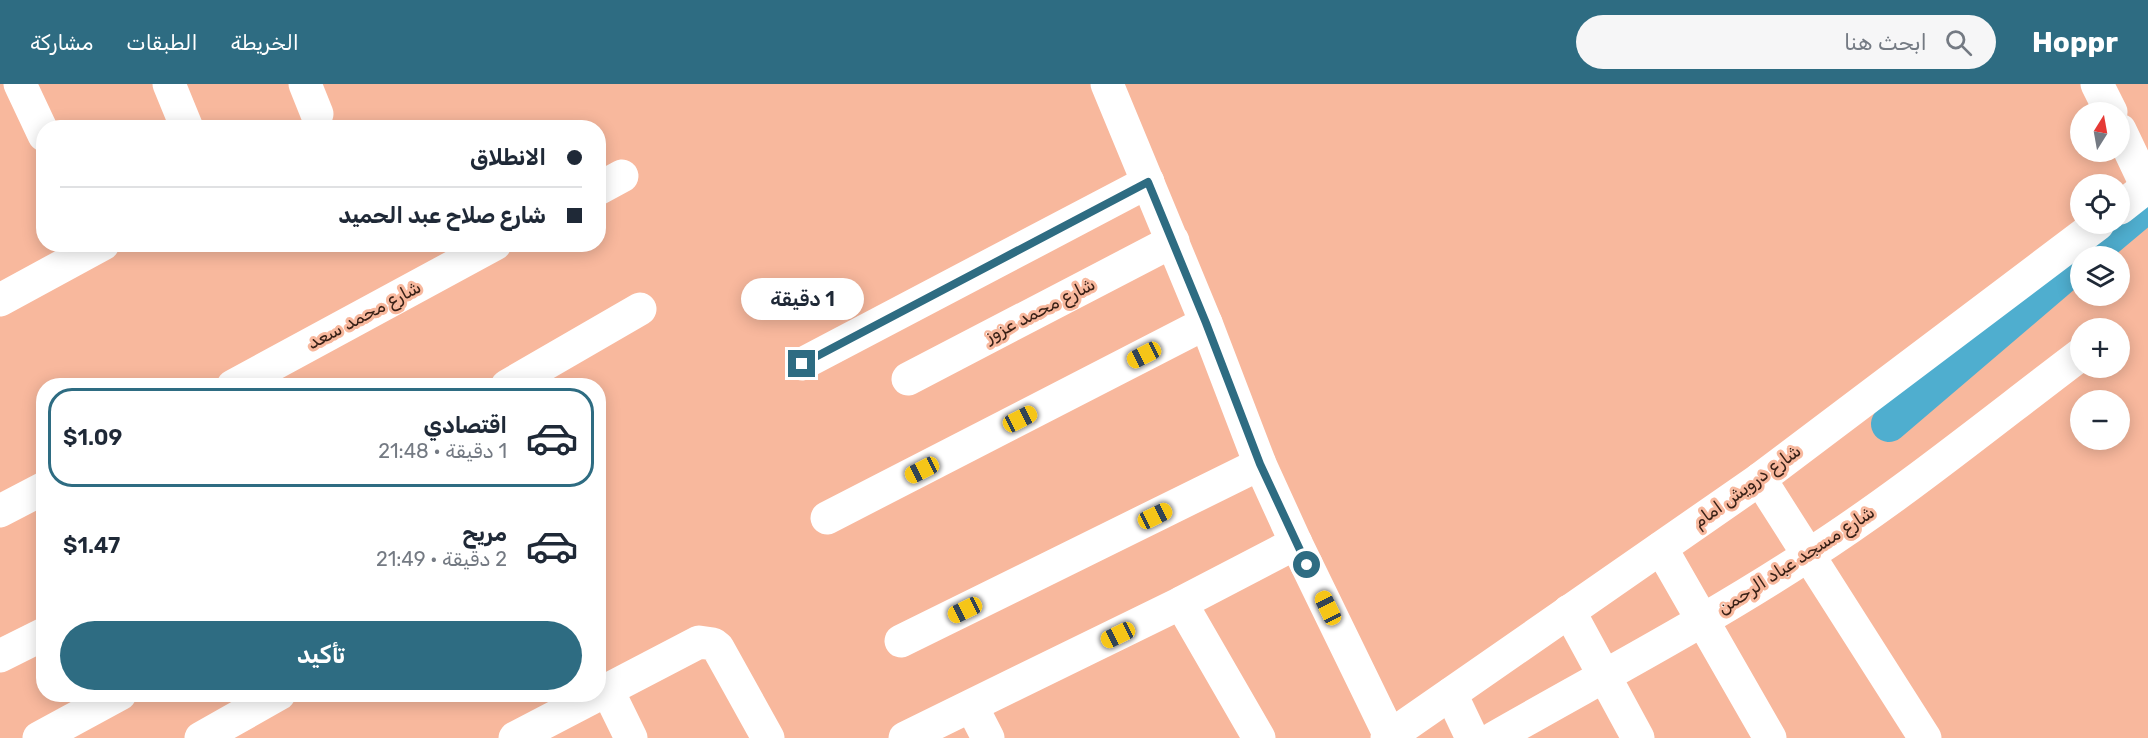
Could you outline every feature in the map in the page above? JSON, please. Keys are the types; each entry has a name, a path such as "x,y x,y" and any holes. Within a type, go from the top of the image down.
{"street":[{"path":"21,84 37,120"},
{"path":"169,84 184,120"},
{"path":"306,84 317,114"},
{"path":"1107,84 1206,323 1260,464 1388,737"},
{"path":"2097,84 2106,102"},
{"path":"2130,150 2148,186 2130,200"},
{"path":"802,364 1148,182"},
{"name":"شارع درويش امام","path":"1388,737 1760,479 2085,234"},
{"name":"شارع محمد عزوز","path":"908,379 1173,242"},
{"path":"0,300 86,252"},
{"name":"شارع محمد سعد","path":"248,378 480,252"},
{"path":"521,378 640,309"},
{"path":"827,518 1206,323"},
{"name":"شارع مسجد عباد الرحمن","path":"1494,738 1703,621 1809,555 1908,485 2070,363"},
{"path":"901,641 1260,464"},
{"path":"1760,479 1925,738"},
{"path":"0,511 36,492"},
{"path":"905,738 1181,603 1296,543"},
{"path":"1661,548 1770,738"},
{"path":"1181,603 1259,738"},
{"path":"1569,611 1638,738"},
{"path":"0,656 36,638"},
{"path":"631,738 608,691 692,644 706,642 718,648 768,738"},
{"path":"1451,694 1472,738"},
{"path":"39,738 105,702"},
{"path":"201,738 265,702"},
{"path":"515,738 586,702"},
{"path":"972,707 988,738"}],"waterway":[{"path":"2098,246 2148,204"},
{"path":"1889,424 2070,270"}],"route":[{"path":"802,364 1148,182 1206,323 1260,464 1307,565"}]}
